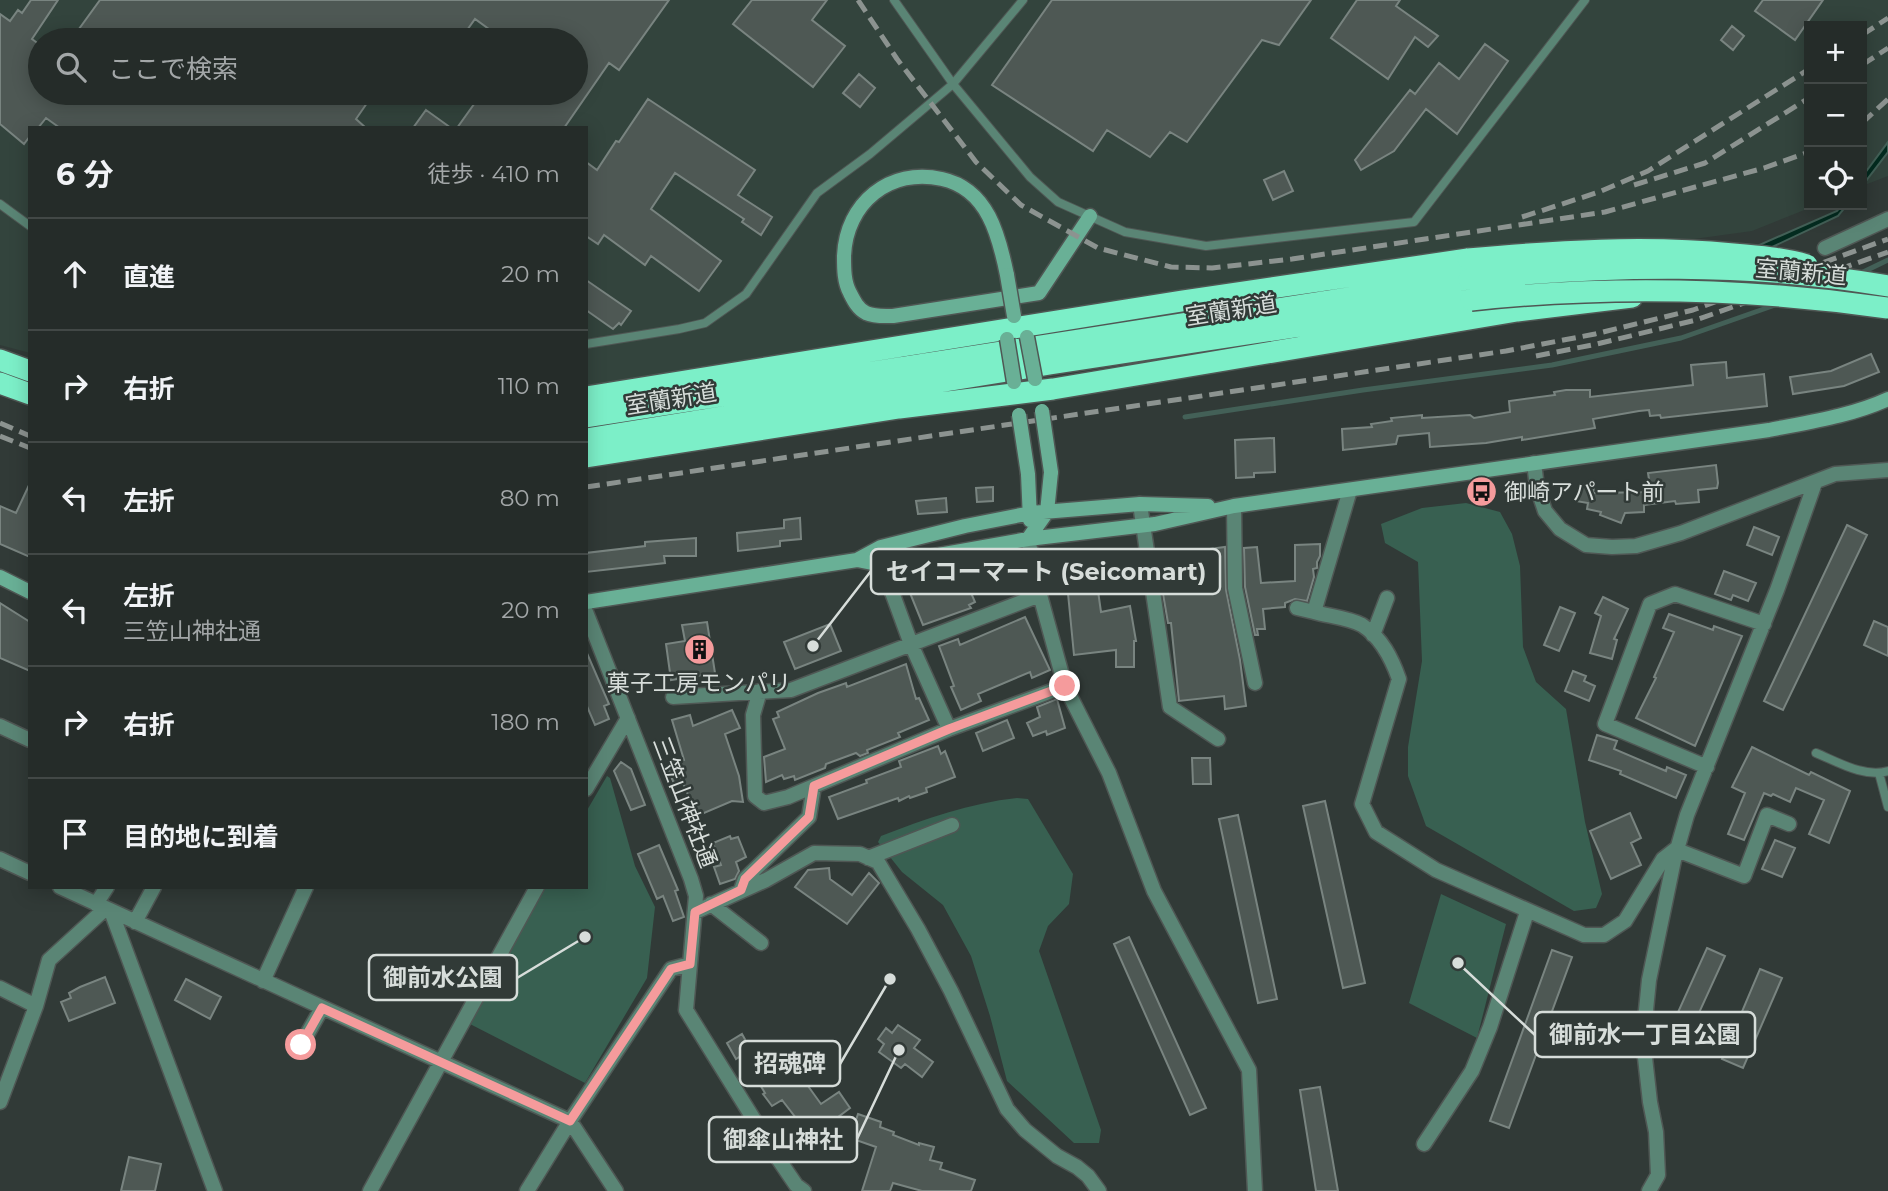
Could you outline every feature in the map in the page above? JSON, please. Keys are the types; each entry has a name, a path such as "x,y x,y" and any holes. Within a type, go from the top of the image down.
{"highway":[{"path":"588,397 1015,329 1469,279 1598,250 1693,250 1788,259 1879,284"},
{"name":"室蘭新道","path":"588,439 1050,364 1469,279"},
{"name":"室蘭新道","path":"588,417 1469,279 1589,290 1673,289 1814,297 1888,308"},
{"path":"588,457 1015,387 1038,393 1517,311 1607,302 1673,289"},
{"path":"0,360 28,370"},
{"path":"0,383 28,393"}],"street":[{"path":"1090,216 1039,293 893,316 877,316 865,313 856,304 848,289 844,271 849,230 858,212 872,194 889,183 908,176 948,180 964,189 990,215 1007,275 1015,329 1015,387 1031,513 1028,538 1065,686 1109,773 1154,891 1249,1070 1255,1191"},
{"path":"1825,248 1888,219"},
{"path":"1015,329 1038,393 1051,472 1048,512 1028,538"},
{"path":"857,560 882,565 1028,538 1143,525 1234,506 1769,430 1833,418 1888,399"},
{"path":"1534,463 1537,487 1545,511 1552,521 1586,545 1606,547 1636,546 1681,533 1835,474 1888,470"},
{"path":"1649,1191 1658,1175 1656,1132 1643,1040 1653,958 1677,849 1687,815 1764,624 1815,483"},
{"path":"1314,611 1350,490"},
{"path":"588,601 857,560 881,547 1031,513 1140,504 1234,506"},
{"path":"1140,504 1170,707 1218,739"},
{"path":"1234,506 1235,588 1255,683"},
{"path":"882,565 911,643 949,729"},
{"path":"0,577 28,591"},
{"path":"1707,767 1605,724 1650,604 1675,594 1764,624"},
{"path":"673,697 791,690 1041,595"},
{"path":"1373,635 1387,598"},
{"path":"1297,608 1361,625 1381,643 1399,679 1362,804 1376,832 1436,870 1584,935 1604,935 1625,921 1663,859 1677,849"},
{"name":"三笠山神社通","path":"588,617 696,896 686,1000 689,1017 790,1176 804,1191"},
{"path":"760,691 753,715 755,796 764,803 788,797 949,729 1065,686"},
{"path":"588,786 628,718"},
{"path":"0,726 28,739"},
{"path":"741,890 745,879 809,817 814,786"},
{"path":"1677,849 1744,876 1767,816 1789,824"},
{"path":"868,858 952,825"},
{"path":"695,912 766,880 814,853 860,854 878,862 918,929 1015,1120 1057,1156 1088,1176 1099,1191"},
{"path":"0,859 28,872"},
{"path":"64,889 570,1121 616,1191"},
{"path":"107,889 104,908 215,1191"},
{"path":"135,922 153,889"},
{"path":"263,981 305,889"},
{"path":"370,1191 536,889"},
{"path":"712,904 761,943"},
{"path":"0,1102 36,1006 49,960 104,908"},
{"path":"1424,1144 1472,1071 1490,1027 1527,912"},
{"path":"527,1191 671,969 690,964"},
{"path":"0,988 36,1006"},
{"path":"301,1045 322,1008"}],"lane":[{"path":"894,0 953,85 1030,177 1058,202 1125,232 1206,246 1414,222 1585,0"},
{"path":"588,344 705,323 724,312 746,294 817,193 870,155 953,85 1023,0"},
{"path":"0,204 28,225"},
{"path":"1816,752 1866,773 1884,772 1888,807"}],"shaded area":[{"path":"0,0 1888,0 1888,176 1867,184 1867,21 1804,21 1804,210 1752,231 588,392 588,126 28,126 28,352 0,345"},
{"path":"1888,142 1888,152 1867,179 1867,170"},
{"path":"1843,210 1838,216 1770,248 1757,246"},
{"path":"1466,503 1500,512 1512,534 1520,566 1523,647 1536,682 1566,709 1585,822 1602,894 1596,908 1574,911 1426,826 1408,776 1408,747 1422,661 1418,562 1385,543 1381,524 1422,508"},
{"path":"607,776 610,778 635,866 655,907 647,978 585,1083 470,1024 544,889 588,889 588,809"},
{"path":"1017,798 1028,799 1073,874 1069,904 1048,926 1039,951 1101,1130 1099,1143 1074,1143 1007,1081 971,956 943,905 902,872 878,842 881,836 931,818"},
{"path":"1441,894 1506,924 1477,1038 1409,1003"}],"building":[{"path":"31,0 58,0 39,28 28,28 28,105 366,105 356,119 364,126 57,126 46,118 40,126 28,126 28,139 24,144 0,124 0,14 10,21 18,10 22,13"},
{"path":"100,0 669,0 619,70 609,63 588,93 588,28 487,28 475,19 469,28 80,28"},
{"path":"752,0 827,0 812,20 845,46 813,87 733,24"},
{"path":"1052,0 1311,0 1279,45 1262,40 1187,142 1170,132 1150,157 1107,130 1093,151 992,85"},
{"path":"1357,0 1400,0 1396,6 1438,36 1428,47 1415,37 1388,79 1331,38"},
{"path":"1763,0 1823,0 1808,21 1804,21 1804,27 1795,40 1755,11"},
{"path":"1732,26 1744,36 1733,50 1721,40"},
{"path":"1485,44 1508,61 1457,134 1426,109 1394,151 1361,170 1355,160 1410,90 1415,94 1439,63 1459,79"},
{"path":"859,74 875,88 860,107 843,93"},
{"path":"648,99 755,170 738,195 772,217 761,235 742,222 744,219 675,173 651,209 721,261 699,291 651,256 645,265 604,235 598,244 588,237 588,163 597,170 616,141 619,142"},
{"path":"473,105 580,105 565,126 458,126"},
{"path":"426,110 448,126 414,126"},
{"path":"1284,171 1293,191 1273,200 1264,180"},
{"path":"588,281 631,311 621,325 619,323 613,329 588,311"},
{"path":"1871,354 1879,372 1844,386 1793,394 1790,377 1831,371"},
{"path":"1726,362 1727,378 1764,374 1767,406 1661,418 1660,415 1650,416 1649,410 1639,411 1593,419 1595,428 1522,440 1522,437 1430,447 1429,433 1398,436 1396,444 1343,450 1342,429 1372,427 1371,424 1392,421 1391,418 1470,415 1474,418 1510,412 1509,401 1555,395 1554,392 1566,390 1590,390 1590,397 1693,385 1691,365"},
{"path":"1274,438 1275,472 1254,473 1254,477 1236,478 1235,440"},
{"path":"1716,465 1717,488 1698,490 1699,502 1676,504 1675,501 1644,505 1644,512 1625,513 1621,523 1600,515 1601,512 1587,509 1588,503 1576,501 1580,484 1594,487 1593,493 1651,492 1648,473"},
{"path":"28,487 28,556 0,544 0,506 16,513"},
{"path":"993,487 993,501 977,502 976,488"},
{"path":"946,498 947,512 918,514 916,501"},
{"path":"800,518 801,539 780,541 780,546 738,551 737,533 784,528 784,520"},
{"path":"1847,525 1867,535 1783,710 1764,701"},
{"path":"1754,527 1779,537 1772,555 1747,545"},
{"path":"696,538 696,556 664,556 665,563 588,572 588,553 645,546 645,542"},
{"path":"1320,544 1320,556 1317,568 1313,569 1314,577 1307,601 1295,599 1285,603 1285,607 1263,609 1265,629 1257,629 1258,635 1255,635 1245,587 1244,548 1257,547 1261,583 1295,581 1295,545"},
{"path":"1225,547 1226,590 1246,706 1225,709 1224,696 1179,701 1171,623 1168,623 1161,582 1164,581 1162,560 1210,554 1209,549"},
{"path":"1095,570 1101,612 1130,606 1136,641 1134,667 1116,667 1116,650 1074,655 1066,573"},
{"path":"1724,571 1756,583 1748,601 1733,595 1731,600 1715,594"},
{"path":"950,577 954,585 965,579 975,602 969,605 971,608 923,625 910,593"},
{"path":"1603,597 1628,609 1614,639 1617,640 1612,659 1590,653 1601,616 1595,613"},
{"path":"0,603 28,621 28,670 0,658"},
{"path":"1560,607 1575,613 1559,651 1544,645"},
{"path":"1669,614 1713,630 1714,626 1742,636 1695,746 1636,718 1656,678 1654,677 1674,632 1663,628"},
{"path":"1025,617 1050,670 1032,678 1030,672 978,694 981,701 961,710 939,646 958,639 960,645"},
{"path":"1874,621 1888,627 1888,656 1864,645"},
{"name":"菓子工房モンパリ","path":"707,622 715,673 671,680 666,644 685,641 682,625"},
{"path":"830,624 841,651 795,669 784,642"},
{"path":"588,656 609,704 604,706 609,719 595,725 588,709"},
{"path":"906,664 916,699 919,698 929,720 898,733 900,737 867,750 868,753 860,756 856,753 826,764 825,768 795,780 794,776 784,779 782,775 766,782 764,757 785,749 773,719 779,717 777,712 818,693 846,683 847,687"},
{"path":"1573,671 1586,676 1584,681 1595,686 1589,701 1565,691"},
{"path":"1057,699 1065,728 1047,735 1046,731 1033,736 1027,723 1040,717 1037,707"},
{"path":"732,710 740,728 725,734 739,776 743,802 732,801 697,816 683,783 675,786 667,767 684,760 672,720 690,715 693,726"},
{"path":"1007,720 1014,738 983,751 976,733"},
{"path":"1597,735 1617,741 1614,749 1666,771 1667,767 1686,775 1676,798 1620,774 1621,771 1589,760"},
{"path":"938,746 941,754 945,751 955,777 926,788 927,792 899,801 898,798 838,819 829,797 867,783 866,780 901,767 899,761"},
{"path":"1752,747 1809,775 1811,772 1850,791 1829,843 1809,834 1824,800 1796,788 1790,802 1764,793 1744,840 1728,834 1745,793 1732,787"},
{"path":"1192,758 1210,758 1211,784 1193,784"},
{"path":"621,762 631,769 645,805 631,810 614,771"},
{"path":"1325,801 1365,983 1343,988 1303,806"},
{"path":"1630,813 1641,838 1631,843 1641,865 1611,879 1590,831"},
{"path":"1238,815 1277,999 1258,1003 1219,819"},
{"path":"730,836 731,839 738,837 746,857 736,862 739,871 735,879 720,884 714,867 721,865 713,843"},
{"path":"1775,840 1795,848 1782,877 1762,869"},
{"path":"659,845 678,890 675,891 684,917 673,921 663,896 657,899 638,854"},
{"path":"829,868 830,879 852,895 869,873 879,883 847,924 795,887 808,870"},
{"path":"1129,937 1206,1108 1190,1115 1114,944"},
{"path":"1707,948 1725,956 1687,1039 1670,1030"},
{"path":"1552,950 1572,957 1509,1128 1490,1121"},
{"path":"1760,969 1782,978 1743,1068 1722,1059"},
{"path":"105,977 115,1003 69,1021 61,1002 71,998 69,993"},
{"path":"186,979 221,997 210,1019 175,1000"},
{"path":"898,1025 920,1040 914,1048 933,1062 922,1077 905,1064 901,1068 879,1052 884,1044 878,1039 886,1028 892,1033"},
{"path":"742,1034 751,1050 758,1045 768,1063 777,1057 788,1077 791,1075 794,1080 800,1075 821,1104 839,1092 850,1108 806,1141 795,1124 799,1122 782,1100 772,1106 742,1055 736,1059 727,1043"},
{"path":"1320,1087 1338,1191 1316,1191 1300,1090"},
{"path":"858,1114 881,1122 880,1127 894,1132 893,1135 919,1145 934,1147 930,1160 942,1163 940,1169 975,1180 971,1191 922,1191 893,1183 890,1191 862,1191 876,1147 850,1138"},
{"path":"129,1157 161,1164 155,1191 121,1191"}],"waterway":[{"path":"1859,274 1888,260"},
{"path":"1185,417 1552,365 1681,338 1778,304"}],"railway":[{"path":"858,0 897,59 976,162 1021,205 1098,248 1171,267 1212,268 1292,259 1605,212 1764,168 1804,154"},
{"path":"1867,32 1888,18"},
{"path":"1867,62 1888,48"},
{"path":"1522,217 1599,192 1648,171 1804,72"},
{"path":"1867,118 1888,99"},
{"path":"1634,185 1705,163 1804,101"},
{"path":"588,487 1506,351 1595,334 1693,310 1888,239"},
{"path":"1536,356 1696,320 1888,252"},
{"path":"0,423 28,435"},
{"path":"0,436 28,447"}],"place":[{"name":"御崎アパート前","path":"1481,492"},
{"name":"セイコーマート (Seicomart)","path":"813,646"},
{"name":"菓子工房モンパリ","path":"699,649"},
{"name":"御前水公園","path":"585,937"},
{"name":"御前水一丁目公園","path":"1458,963"},
{"name":"招魂碑","path":"890,979"},
{"name":"御傘山神社","path":"899,1050"}],"route":[{"path":"301,1045 322,1008 570,1121 671,969 690,964 695,912 741,890 745,879 809,817 814,786 949,729 1065,686"}]}
